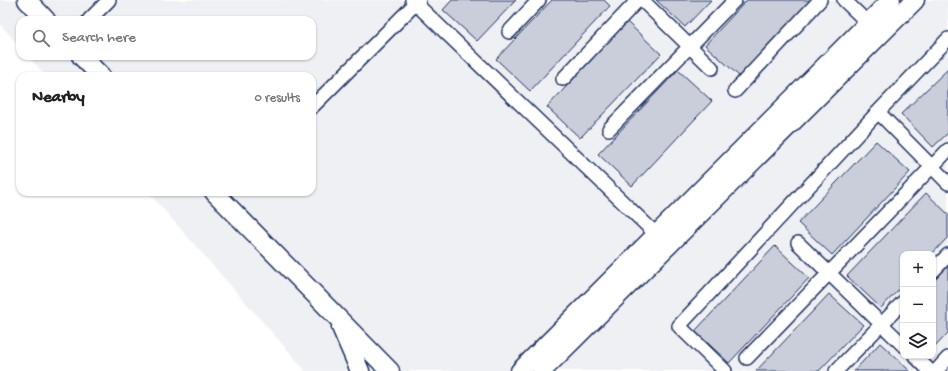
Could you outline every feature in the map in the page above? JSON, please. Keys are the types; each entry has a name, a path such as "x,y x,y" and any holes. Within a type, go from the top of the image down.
{"street":[{"path":"27,0 42,16"},
{"path":"93,16 109,0"},
{"path":"509,32 539,0"},
{"path":"563,79 638,0"},
{"path":"642,0 712,68"},
{"path":"609,129 735,0"},
{"path":"735,91 820,0"},
{"path":"844,0 869,24"},
{"path":"520,371 892,0"},
{"path":"542,371 914,0"},
{"path":"316,103 416,1 656,235"},
{"path":"725,371 679,326 948,39"},
{"path":"85,60 97,72"},
{"path":"878,112 948,183"},
{"path":"747,358 948,150"},
{"path":"222,196 337,318 390,371"},
{"path":"798,243 900,341"},
{"path":"936,268 948,255"},
{"path":"836,371 900,305"},
{"path":"337,318 360,371"},
{"path":"936,371 948,358"},
{"path":"918,359 930,371"}],"shaded area":[{"path":"0,0 948,0 948,371 306,371 152,196 316,196 316,72 42,72 32,60 316,60 316,16 16,16 16,42 0,24"}],"building":[{"path":"452,0 516,0 477,41 443,10"},
{"path":"552,0 604,0 610,6 530,91 496,59"},
{"path":"656,0 711,0 685,27"},
{"path":"747,0 811,0 739,76 705,45"},
{"path":"627,22 661,54 580,138 547,107"},
{"path":"948,69 948,133 933,147 901,114"},
{"path":"678,70 712,101 632,186 598,154"},
{"path":"876,141 910,172 832,255 798,223"},
{"path":"926,193 948,214 948,237 935,251 900,251 900,288 881,308 847,276"},
{"path":"775,246 809,278 729,363 695,331"},
{"path":"948,266 948,333 936,346 936,287 936,279"},
{"path":"829,294 863,325 819,371 756,371"},
{"path":"880,343 910,371 854,371"}]}
